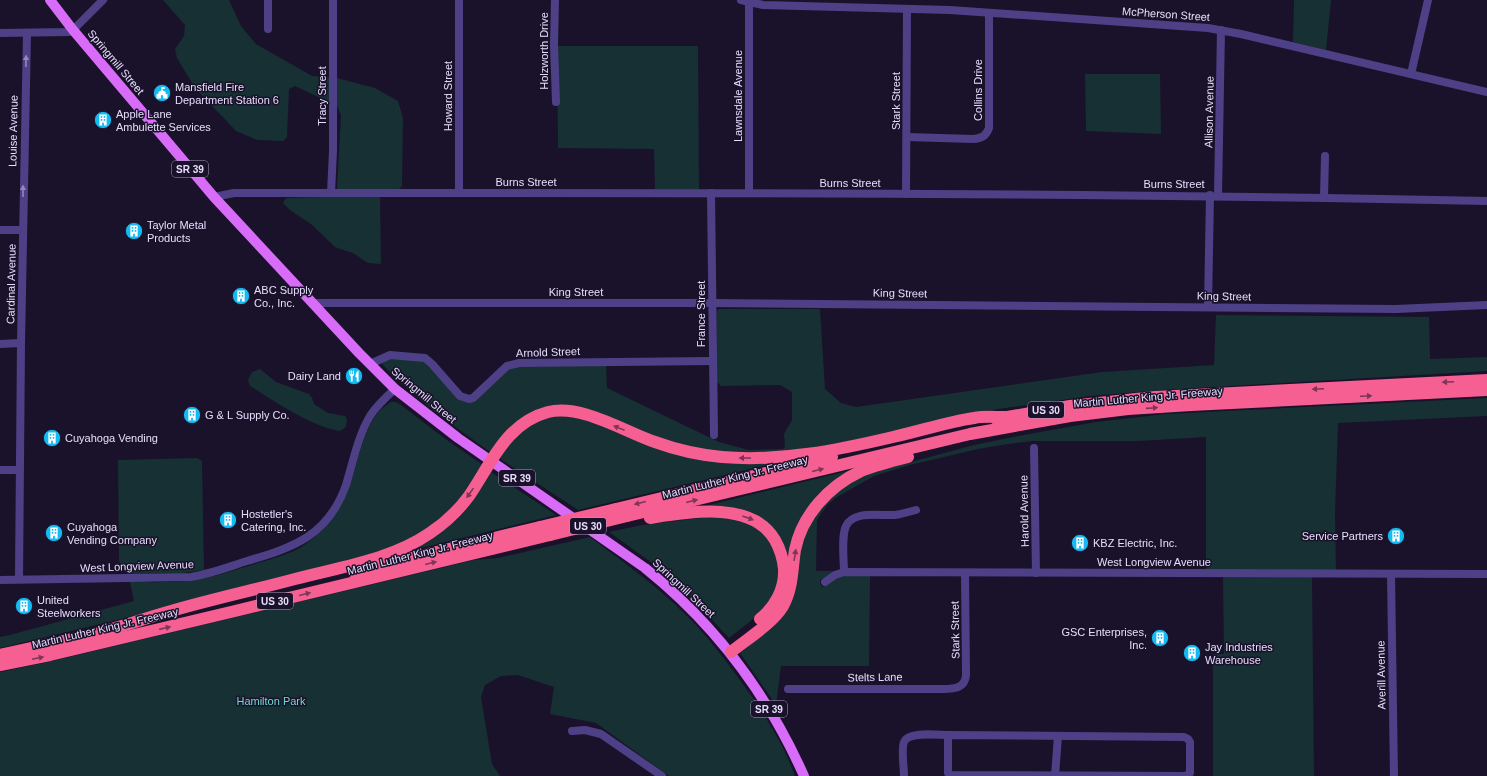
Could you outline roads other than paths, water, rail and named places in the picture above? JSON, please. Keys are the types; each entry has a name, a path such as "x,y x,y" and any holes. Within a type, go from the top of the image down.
{"highway":[{"name":"Martin Luther King Jr. Freeway","path":"0,655 1004,417 1070,406 1154,397 1487,380"},
{"name":"Martin Luther King Jr. Freeway","path":"0,665 235,611 476,553 629,519 988,430 1070,416 1128,409 1487,390"},
{"path":"729,649 770,620 782,606 790,589 796,549 804,524 824,497 842,482 868,469 912,456 997,435 1044,425 1102,417 1128,409"},
{"path":"105,631 172,610 360,562 407,546 440,526 459,508 509,436 524,422 549,412 562,410 583,414 655,442 675,448 710,456 739,458 784,456 834,450 976,417 1004,417"},
{"path":"629,519 724,512 746,516 755,520 768,530 780,549 784,563 784,580 779,596 769,610 729,649"}],"main road":[{"name":"Springmill Street","path":"50,0 73,30 214,197 312,303 395,389 444,428 646,568 685,602 729,649 771,711 790,745 804,776"}],"street":[{"path":"0,33 69,32 73,30 103,0"},
{"path":"268,0 268,29"},
{"name":"Tracy Street","path":"331,193 333,151 333,0"},
{"name":"Howard Street","path":"458,193 459,0"},
{"name":"Holzworth Drive","path":"555,0 554,45 556,102"},
{"path":"1411,74 1428,0"},
{"name":"McPherson Street","path":"747,1 763,5 990,13 1221,30 1487,92"},
{"name":"Lawnsdale Avenue","path":"747,1 749,193"},
{"name":"Stark Street","path":"906,194 907,9"},
{"name":"Collins Drive","path":"907,137 974,139 986,135 989,128 990,13"},
{"name":"Allison Avenue","path":"1208,306 1221,30"},
{"name":"Louise Avenue","path":"23,230 27,33"},
{"path":"1324,197 1325,156"},
{"name":"Burns Street","path":"214,197 234,193 749,193 1214,195 1487,201"},
{"name":"France Street","path":"711,193 714,436"},
{"path":"0,230 23,230"},
{"name":"Cardinal Avenue","path":"19,580 23,230"},
{"name":"King Street","path":"312,303 712,303 1208,306 1396,309 1487,305"},
{"path":"0,344 21,343"},
{"name":"Arnold Street","path":"370,364 390,355 425,358 460,396 469,399 473,398 507,366 519,363 712,361"},
{"name":"West Longview Avenue","path":"0,580 191,577 211,573 295,545 317,529 330,514 345,486 359,441 370,417 378,406 395,389"},
{"name":"Harold Avenue","path":"1034,448 1036,573"},
{"path":"0,470 20,470"},
{"path":"844,572 844,532 849,522 854,518 861,516 895,515 916,510"},
{"name":"West Longview Avenue","path":"825,582 835,575 844,572 1487,574"},
{"name":"Stark Street","path":"962,685 966,680 965,573"},
{"name":"Averill Avenue","path":"1391,574 1394,776"},
{"name":"Stelts Lane","path":"788,689 952,689 962,685"},
{"path":"572,731 585,730 601,734 662,776"},
{"path":"904,776 904,742 907,737 913,735 948,735 1184,737 1190,742 1190,773 1186,776 949,774 948,735"},
{"path":"1055,776 1058,736"}],"place":[{"name":"Mansfield Fire Department Station 6","path":"162,93"},
{"name":"Apple Lane Ambulette Services","path":"103,120"},
{"name":"Taylor Metal Products","path":"134,231"},
{"name":"ABC Supply Co., Inc.","path":"241,296"},
{"name":"Dairy Land","path":"354,376"},
{"name":"G & L Supply Co.","path":"192,415"},
{"name":"Cuyahoga Vending","path":"52,438"},
{"name":"Hostetler's Catering, Inc.","path":"228,520"},
{"name":"Cuyahoga Vending Company","path":"54,533"},
{"name":"Service Partners","path":"1396,536"},
{"name":"KBZ Electric, Inc.","path":"1080,543"},
{"name":"United Steelworkers","path":"24,606"},
{"name":"GSC Enterprises, Inc.","path":"1160,638"},
{"name":"Jay Industries Warehouse","path":"1192,653"}],"park label":[{"name":"Hamilton Park","path":"271,701"}]}
